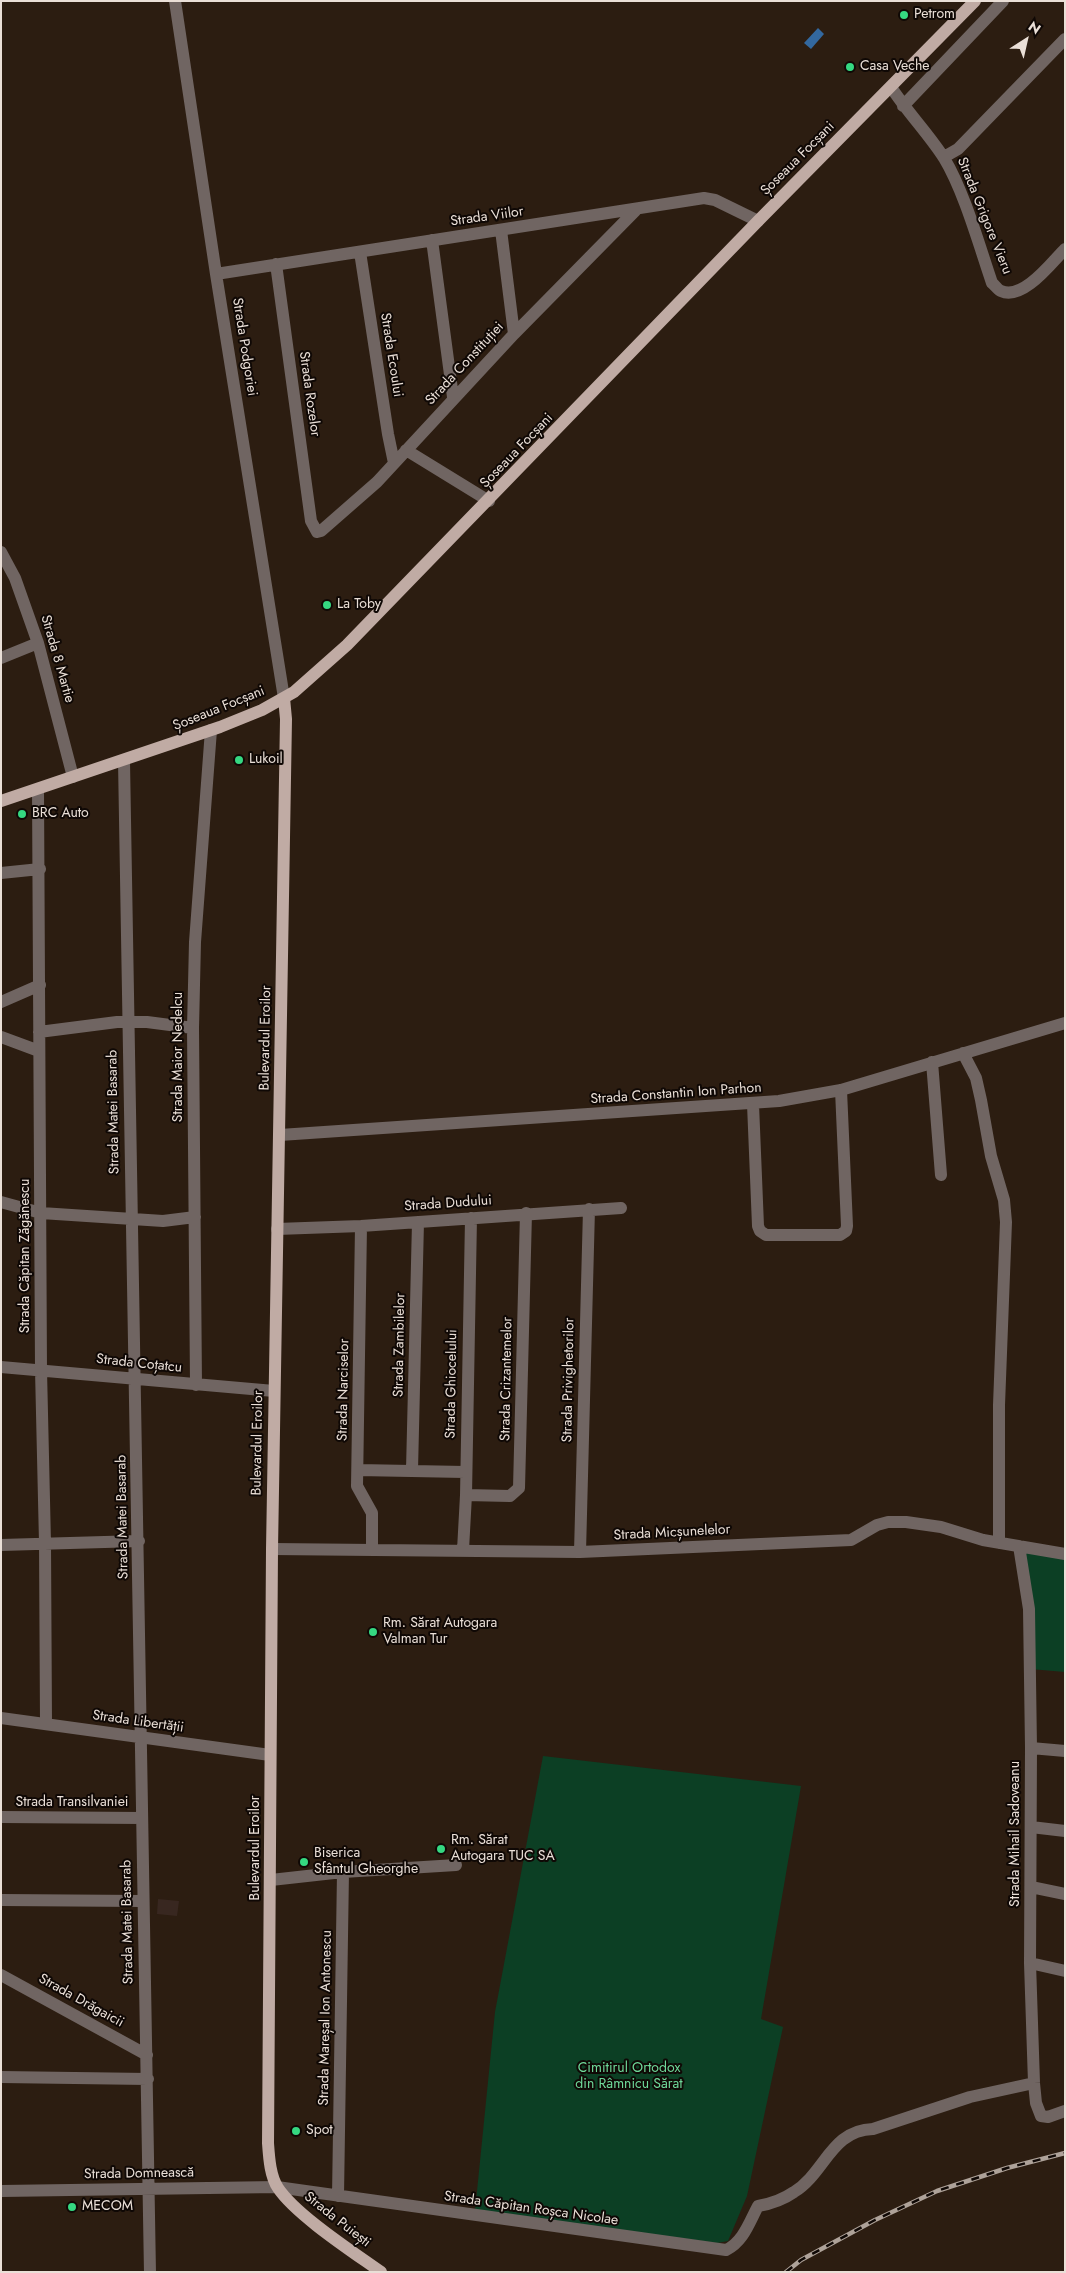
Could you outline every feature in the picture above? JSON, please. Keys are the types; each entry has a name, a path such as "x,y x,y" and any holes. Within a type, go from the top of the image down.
{"main road":[{"name":"Șoseaua Focșani","path":"1,801 74,778 211,730 284,698 324,667 489,501 758,221 975,1"},
{"name":"Bulevardul Eroilor","path":"277,2187 271,2166 268,2143 272,1549 286,719 284,698"},
{"name":"Strada Puiești","path":"277,2187 290,2202 365,2266 381,2272"}],"street":[{"name":"Strada Podgoriei","path":"175,1 216,274 284,698"},
{"path":"903,106 1004,1"},
{"path":"944,157 958,149 1064,42"},
{"name":"Strada Grigore Vieru","path":"891,87 903,106 944,157 956,182 992,283 1000,291 1020,290 1034,281 1065,249"},
{"name":"Strada Viilor","path":"216,274 708,198 758,221"},
{"name":"Strada Constituției","path":"313,528 317,532 328,528 394,463 453,397 637,209"},
{"path":"501,230 514,334"},
{"path":"432,240 453,397"},
{"name":"Strada Ecoului","path":"360,252 394,463"},
{"name":"Strada Rozelor","path":"276,264 313,528"},
{"path":"406,450 489,501"},
{"name":"Strada 8 Martie","path":"1,552 15,578 38,643 74,778"},
{"path":"1,658 38,643"},
{"name":"Strada Maior Nedelcu","path":"196,1385 193,1028 195,942 211,730"},
{"name":"Strada Matei Basarab","path":"124,761 127,1022 139,1541 142,1901 148,2079 150,2272"},
{"name":"Strada Căpitan Zăgănescu","path":"38,789 40,869 41,1370 45,1543 46,1724"},
{"path":"1,873 40,869"},
{"path":"1,1002 40,986"},
{"path":"40,1032 127,1022 147,1022 193,1028"},
{"name":"Strada Constantin Ion Parhon","path":"280,1135 753,1104 795,1099 841,1090 1065,1023"},
{"path":"1,1037 39,1051"},
{"path":"963,1053 976,1078 992,1156 1004,1200 1006,1222 999,1405 999,1543"},
{"path":"932,1062 942,1175"},
{"path":"753,1104 758,1224 760,1232 766,1235 840,1235 847,1226 841,1090"},
{"path":"1,1202 41,1213 163,1221 195,1217"},
{"path":"1,1211 16,1206"},
{"name":"Strada Dudului","path":"277,1229 361,1226 526,1213 621,1208"},
{"name":"Strada Privighetorilor","path":"580,1552 588,1209"},
{"name":"Strada Crizantemelor","path":"466,1494 510,1496 519,1488 526,1213"},
{"name":"Strada Ghiocelului","path":"463,1550 466,1494 471,1218"},
{"name":"Strada Zambilelor","path":"412,1470 418,1222"},
{"name":"Strada Narciselor","path":"361,1226 357,1486 372,1513 372,1550"},
{"name":"Strada Coțatcu","path":"1,1367 196,1385 274,1390"},
{"path":"358,1470 465,1472"},
{"name":"Strada Micșunelelor","path":"272,1549 580,1552 851,1540 877,1525 888,1522 923,1523 999,1543 1065,1554"},
{"path":"1,1545 139,1541"},
{"name":"Strada Mihail Sadoveanu","path":"1019,1546 1029,1609 1032,1748 1030,1963 1034,2083 1038,2111 1041,2116 1048,2117 1065,2111"},
{"name":"Strada Libertății","path":"1,1718 270,1756"},
{"path":"1032,1748 1065,1751"},
{"name":"Strada Transilvaniei","path":"1,1817 142,1818"},
{"path":"1031,1827 1065,1830"},
{"path":"271,1880 343,1872 456,1865"},
{"name":"Strada Mareșal Ion Antonescu","path":"338,2196 343,1872"},
{"path":"1031,1887 1065,1894"},
{"path":"1,1900 142,1901"},
{"path":"1030,1963 1065,1971"},
{"name":"Strada Drăgaicii","path":"1,1974 147,2055"},
{"path":"1,2077 148,2079"},
{"name":"Strada Căpitan Roșca Nicolae","path":"277,2187 720,2251 736,2244 758,2206 768,2204 795,2192 836,2145 860,2130 873,2129 970,2097 1034,2083"},
{"name":"Strada Domnească","path":"1,2191 277,2187"}],"shaded area":[{"path":"158,1899 179,1901 177,1916 157,1914"}],"green space":[{"path":"1019,1546 1065,1554 1065,1672 1030,1669"},
{"name":"Cimitirul Ortodox din Râmnicu Sărat","path":"543,1756 801,1786 761,2019 783,2027 747,2196 728,2241 717,2243 475,2211 495,2012"}],"water":[{"path":"818,28 824,34 811,49 804,43"}],"railway":[{"path":"786,2272 801,2260 875,2220 937,2191 1007,2168 1065,2153"}],"place":[{"name":"Petrom","path":"904,15"},
{"name":"Casa Veche","path":"850,67"},
{"name":"La Toby","path":"327,605"},
{"name":"Lukoil","path":"239,760"},
{"name":"BRC Auto","path":"22,814"},
{"name":"Rm. Sărat Autogara Valman Tur","path":"373,1632"},
{"name":"Rm. Sărat Autogara TUC SA","path":"441,1849"},
{"name":"Biserica Sfântul Gheorghe","path":"304,1862"},
{"name":"Spot","path":"296,2131"},
{"name":"MECOM","path":"72,2207"}]}
